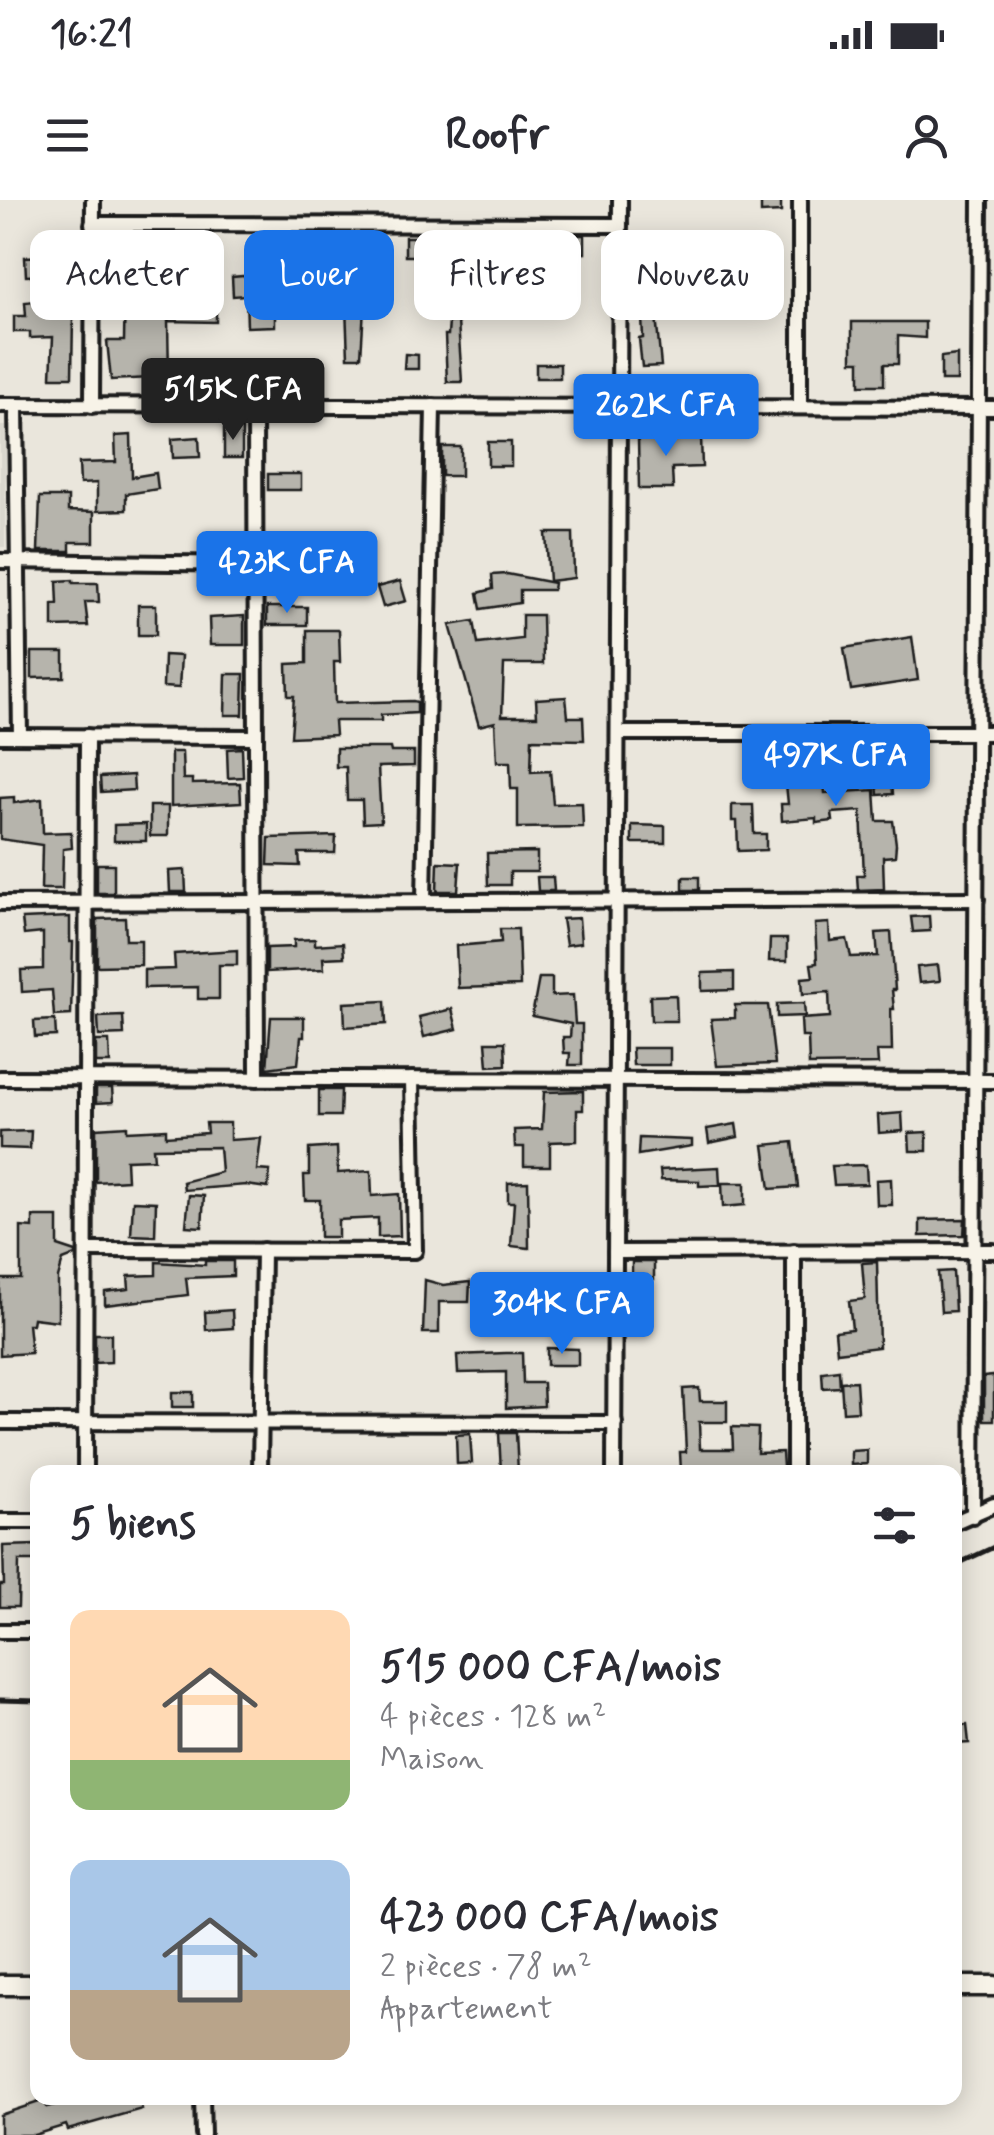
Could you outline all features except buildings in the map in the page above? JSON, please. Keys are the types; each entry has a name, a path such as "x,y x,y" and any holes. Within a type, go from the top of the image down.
{"main road":[{"path":"0,1985 30,1985"},
{"path":"962,1986 994,1986"}],"street":[{"path":"92,200 92,406"},
{"path":"614,1465 620,200"},
{"path":"800,200 800,407"},
{"path":"974,1516 976,899 986,408 980,200"},
{"path":"92,224 620,225"},
{"path":"0,406 986,408"},
{"path":"16,406 20,736"},
{"path":"255,406 257,1079"},
{"path":"424,902 433,406"},
{"path":"0,561 255,564"},
{"path":"618,732 994,733"},
{"path":"0,736 256,737"},
{"path":"85,1465 87,736"},
{"path":"0,904 976,899"},
{"path":"0,1078 994,1081"},
{"path":"86,1250 415,1251 412,1079"},
{"path":"260,1465 263,1250"},
{"path":"615,1252 994,1252"},
{"path":"794,1252 794,1465"},
{"path":"0,1422 614,1423"},
{"path":"962,1520 994,1505"},
{"path":"0,1521 30,1520"},
{"path":"0,1631 30,1631"},
{"path":"202,2105 203,2135"}],"shaded area":[{"path":"0,426 6,426 5,547 0,547"}],"railway":[{"path":"962,1562 994,1547"},
{"path":"0,1700 30,1701"}]}
